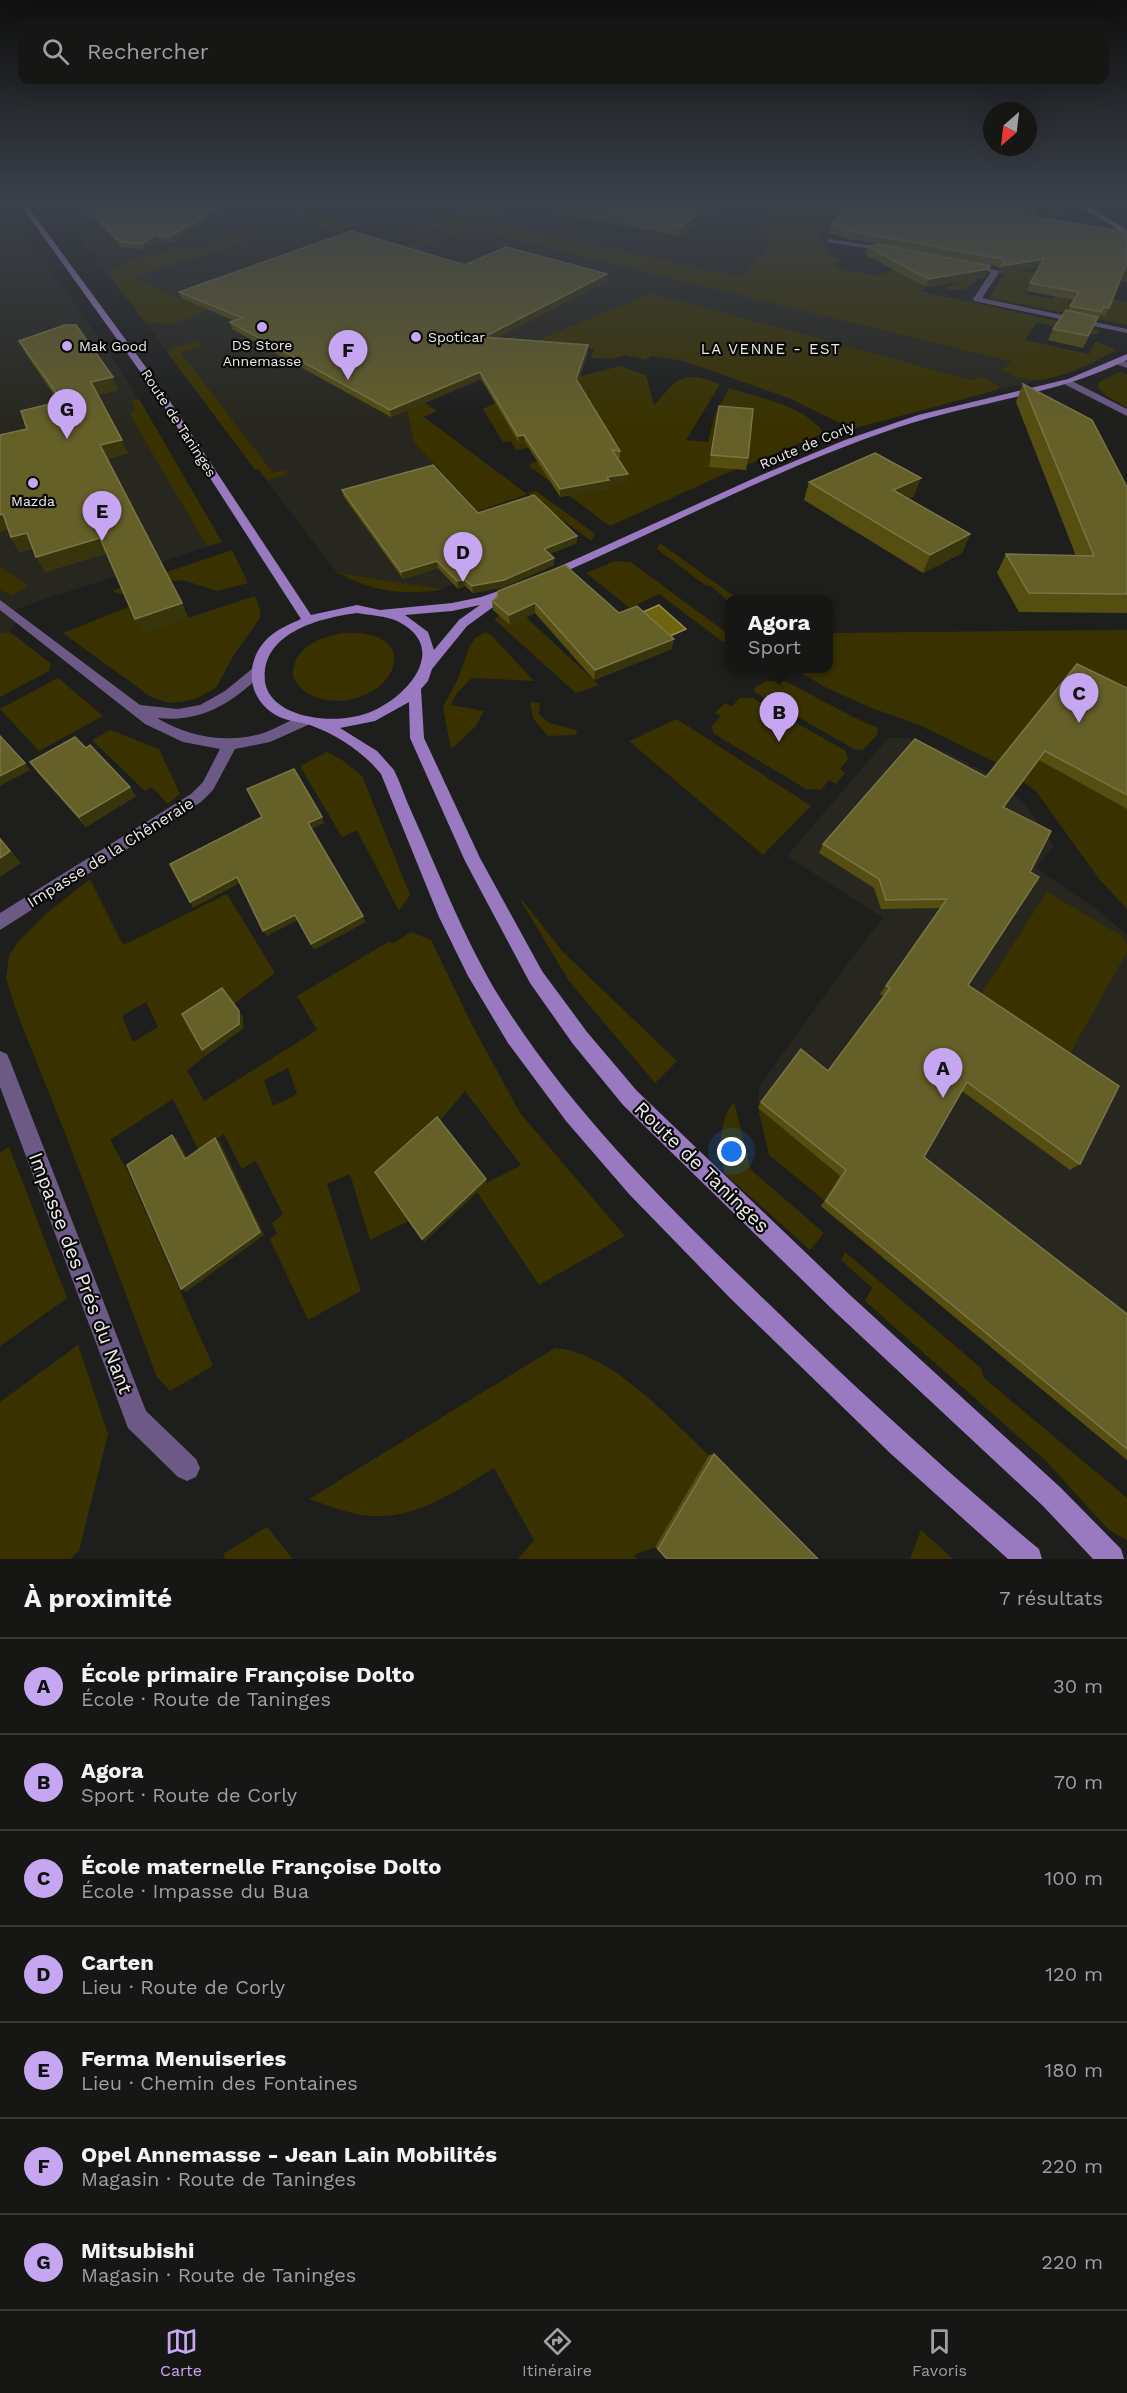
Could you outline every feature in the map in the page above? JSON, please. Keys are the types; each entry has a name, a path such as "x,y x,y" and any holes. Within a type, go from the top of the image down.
{"main road":[{"name":"Route de Taninges","path":"75,277 156,387 308,619"},
{"name":"Route de Corly","path":"384,612 421,611 466,605 509,592 794,465 893,426 1067,382 1124,361"},
{"name":"Route de Corly","path":"429,665 463,623 509,592"},
{"path":"310,722 345,723 372,717 396,706 415,691 427,674 430,655 424,636 408,621 384,612 342,610 308,619 286,631 271,644 265,653 258,671 261,692 277,710 310,722 365,749 386,770 441,901 463,948 494,1003 515,1037 614,1164 687,1241 816,1366 902,1447 1029,1559"},
{"name":"Route de Taninges","path":"415,691 417,738 473,861 536,977 602,1066 630,1098 842,1303 1052,1497 1111,1559"}],"street":[{"path":"992,277 977,300 1127,331"},
{"path":"1067,382 1127,413"},
{"path":"0,604 137,709 168,730 200,740 230,744 266,738 310,722"},
{"path":"137,709 170,715 206,710 221,701 258,671"},
{"name":"Impasse de la Chêneraie","path":"0,922 196,798 208,786 230,744"},
{"name":"Impasse des Prés du Nant","path":"0,1061 137,1419 187,1468"}],"shaded area":[{"path":"0,277 54,277 112,356 222,542 13,611 19,617 10,632 0,637"},
{"path":"110,277 694,277 1014,362 1000,371 1022,379 1045,379 997,390 1000,386 983,376 972,380 651,293 406,394 405,401 414,442 521,556 441,589 338,574"},
{"path":"110,277 137,277 133,278 209,310 173,324 146,322"},
{"path":"666,277 979,277 973,284 962,290 947,289 947,287 968,278 926,287 919,291 1100,330 1097,335 1037,322 1025,340 1089,354 1096,341 1116,350 1084,367 1045,379 1022,379 1000,370 1013,362"},
{"path":"1003,277 1035,277 1025,294 1053,299 1055,296 1071,300 1069,304 1073,305 1107,298 1127,302 1127,325 989,298"},
{"path":"1085,277 1127,277 1127,282 1120,278"},
{"path":"651,293 972,380 983,376 1000,387 997,390 852,429 791,399 684,361 652,356 645,360 626,355 612,359 591,358 594,349 550,345 506,353"},
{"path":"199,340 201,347 181,353 273,473 285,470 288,474 267,480 259,469 255,470 167,352 172,348"},
{"path":"620,366 646,375 654,406 669,388 682,379 697,377 720,384 686,440 708,442 714,417 729,388 793,409 815,423 824,433 720,476 610,526 529,466 531,463 550,459 543,445 516,450 511,441 503,442 483,409 547,377 557,382"},
{"path":"1120,372 1127,374 1127,408 1105,395 1098,387 1099,382"},
{"path":"406,394 420,405 425,403 437,411 424,417 527,494 536,491 595,534 591,541 528,494 478,511 414,442 405,401"},
{"path":"139,399 222,542 207,546 129,413 136,410 131,401"},
{"path":"660,543 732,595 725,595 725,598 711,586 705,585 657,549"},
{"path":"232,550 248,583 217,591 183,580 166,582 122,594 112,591"},
{"path":"615,561 631,562 725,632 725,641 723,642 659,594 630,608 586,573"},
{"path":"0,567 28,586 11,596 0,589"},
{"path":"338,573 441,590 400,592 376,588"},
{"path":"255,596 260,618 232,658 216,688 195,699 181,702 169,703 151,697 63,633 131,606 142,633"},
{"path":"659,605 686,629 670,636 643,612"},
{"path":"515,607 599,685 576,693 494,619"},
{"path":"1127,630 1127,909 1100,880 1036,791 993,761 919,725 869,707 825,687 802,673 833,673 833,633"},
{"path":"10,632 51,664 49,671 0,697 0,634"},
{"path":"486,632 534,681 472,678 457,693 451,705 484,711 475,727 451,749 443,707 457,681 469,648 475,638"},
{"path":"343,633 370,635 386,643 394,654 393,668 384,681 370,693 350,700 326,700 311,695 299,686 293,677 297,659 308,646 316,641"},
{"path":"58,678 103,716 39,751 0,709"},
{"path":"766,681 785,681 878,728 877,735 863,750 854,749 756,693 754,688"},
{"path":"740,698 753,698 846,751 848,759 840,769 845,773 836,784 829,780 821,790 806,789 713,733 712,726 721,716 715,713 725,703 732,706"},
{"path":"530,702 540,703 539,714 549,723 577,730 576,735 548,736 533,718"},
{"path":"677,719 811,806 763,855 629,741"},
{"path":"110,730 159,749 180,794 168,804 152,787 145,791 92,740"},
{"path":"888,738 908,738 940,749 995,777 1025,804 1054,846 1036,868 1102,913 1127,935 1127,1460 821,1207 840,1176 758,1108 759,1087 883,918 787,856"},
{"path":"327,752 342,760 362,776 410,895 399,911 357,830 342,837 300,766"},
{"path":"90,879 123,945 227,894 275,973 234,1004 227,993 187,1019 207,1055 187,1070 204,1101 317,1030 297,996 390,941 392,944 411,932 431,940 471,1023 520,1113 625,1236 539,1285 477,1192 487,1183 521,1165 465,1091 439,1122 409,1221 370,1240 350,1174 327,1184 361,1291 308,1320 270,1239 277,1234 272,1223 283,1214 256,1161 242,1169 224,1134 199,1151 173,1099 110,1140 128,1172 213,1366 170,1391 157,1377 17,1013 6,978 9,956 17,943 47,913","holes":["146,1002 158,1027 133,1042 122,1016","288,1068 297,1094 273,1106 264,1080"]},
{"path":"1047,892 1122,936 1127,944 1127,952 1069,1055 980,996"},
{"path":"521,901 563,952 677,1061 655,1083 569,981"},
{"path":"734,1102 751,1170 824,1233 810,1250 725,1174 721,1156 721,1136 725,1117"},
{"path":"758,1108 840,1176 825,1201 769,1155"},
{"path":"9,1147 67,1298 0,1346 0,1152"},
{"path":"845,1252 981,1368 984,1378 1127,1498 1127,1540 1109,1530 1046,1461 865,1301 872,1288 841,1260"},
{"path":"78,1345 108,1434 79,1551 70,1559 0,1559 0,1402"},
{"path":"555,1348 576,1352 618,1374 658,1406 709,1455 655,1547 634,1555 637,1559 518,1559 534,1540 494,1468 448,1496 415,1510 398,1514 362,1515 309,1499"},
{"path":"267,1527 293,1559 225,1559 223,1554"},
{"path":"921,1530 953,1559 910,1559"}],"building":[{"path":"222,277 602,277 484,337 588,345 576,379 620,451 612,450 628,474 560,489 524,435 518,436 480,372 390,410 230,322 243,318 179,292"},
{"path":"1034,277 1121,277 1109,308 1104,307 1101,312 1070,306 1079,292 1030,283"},
{"path":"1066,310 1098,317 1088,336 1053,329"},
{"path":"65,325 76,325 113,377 91,382 122,440 100,445 182,603 135,619 100,538 36,557 27,533 11,537 3,514 0,515 0,435 27,429 21,411 62,401 19,341"},
{"path":"1023,384 1092,420 1127,487 1127,594 1029,593 1006,554 1094,556"},
{"path":"719,406 753,409 748,458 711,455"},
{"path":"875,453 921,478 893,490 970,534 930,555 809,482"},
{"path":"433,465 478,513 534,495 577,536 544,549 554,558 504,580 472,586 464,579 457,581 437,561 401,572 342,490"},
{"path":"565,565 619,613 637,606 674,639 595,670 535,603 509,615 492,601 497,597 498,591"},
{"path":"1077,664 1127,688 1127,795 1045,751 1003,807 1051,831 1030,872 1039,877 968,985 1119,1086 1080,1164 967,1082 924,1157 1127,1314 1127,1449 826,1201 846,1170 761,1102 801,1049 828,1071 890,988 886,986 947,899 886,900 879,879 823,844 915,739 986,777"},
{"path":"0,736 25,763 0,776"},
{"path":"75,737 86,748 90,745 130,787 79,817 30,762"},
{"path":"294,769 322,817 308,823 363,916 311,944 295,915 263,931 237,877 190,902 170,864 262,817 247,789"},
{"path":"0,839 10,851 0,858"},
{"path":"222,988 239,1011 239,1024 202,1050 182,1014"},
{"path":"437,1117 486,1179 422,1239 375,1172"},
{"path":"172,1135 185,1159 215,1138 260,1232 181,1289 127,1165"},
{"path":"714,1454 818,1559 667,1559 658,1549"}],"place":[{"name":"DS Store Annemasse","path":"262,327"},
{"name":"Spoticar","path":"416,337"},
{"name":"Mak Good","path":"67,346"},
{"name":"Opel Annemasse - Jean Lain Mobilités","path":"348,380"},
{"name":"Mitsubishi","path":"67,439"},
{"name":"Mazda","path":"33,483"},
{"name":"Ferma Menuiseries","path":"102,541"},
{"name":"Carten","path":"463,582"},
{"name":"École maternelle Françoise Dolto","path":"1079,723"},
{"name":"Agora","path":"779,742"},
{"name":"École primaire Françoise Dolto","path":"943,1098"}],"district":[{"name":"LA VENNE - EST","path":"771,349"}]}
